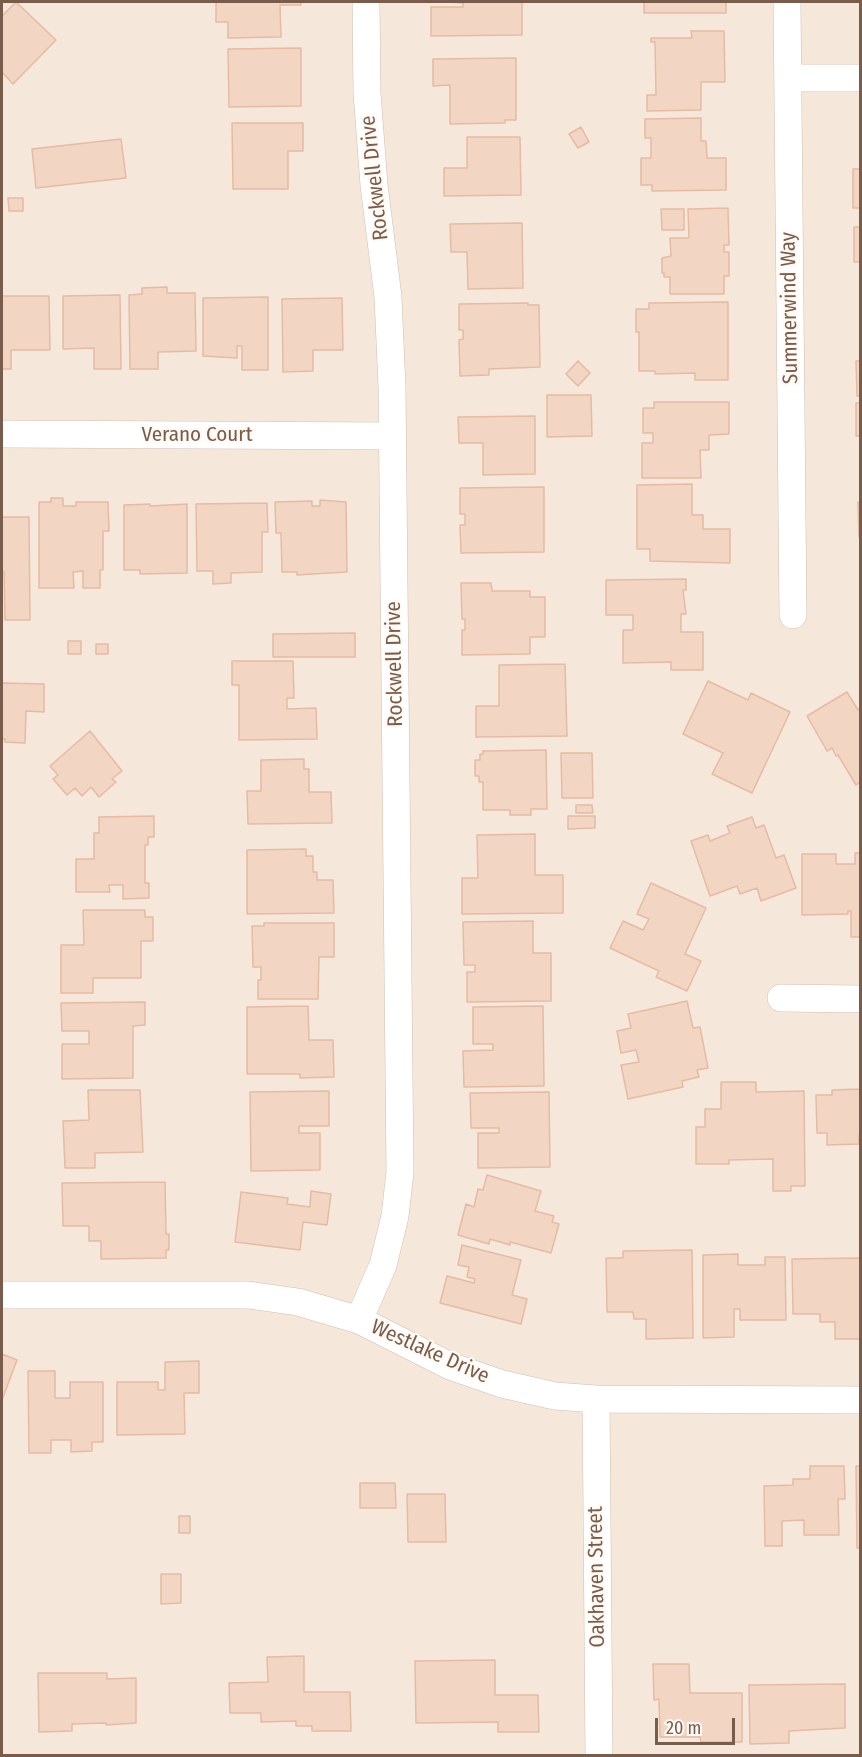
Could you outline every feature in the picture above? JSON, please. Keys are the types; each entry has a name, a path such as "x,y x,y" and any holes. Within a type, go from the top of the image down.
{"street":[{"name":"Rockwell Drive","path":"359,1320 383,1265 395,1216 400,1172 392,436 388,297 374,185 367,93 366,2"},
{"name":"Summerwind Way","path":"787,2 792,615"},
{"path":"788,78 861,78"},
{"name":"Verano Court","path":"2,434 392,436"},
{"path":"781,998 861,999"},
{"name":"Westlake Drive","path":"2,1295 248,1295 298,1302 359,1320 450,1366 502,1384 555,1396 596,1399 861,1400"},
{"name":"Oakhaven Street","path":"596,1399 599,1755"}],"shaded area":[{"path":"2,2 860,2 860,1755 2,1755"}],"building":[{"path":"16,2 56,40 13,84 2,72 2,16"},
{"path":"216,2 301,2 301,5 280,5 281,37 228,38 228,22 216,22"},
{"path":"449,2 522,2 522,35 431,36 431,7 463,7 463,3"},
{"path":"644,2 726,2 726,13 644,13"},
{"path":"691,31 724,31 725,82 701,82 701,110 647,111 647,95 656,95 655,42 651,42 651,38 692,38"},
{"path":"301,48 301,106 229,107 228,49"},
{"path":"516,58 516,120 505,120 505,123 450,124 450,85 433,86 433,59"},
{"path":"701,118 701,141 706,141 707,158 726,158 726,190 652,191 652,185 641,185 641,158 651,158 651,138 645,138 645,119"},
{"path":"232,123 303,123 303,151 288,151 288,189 233,189"},
{"path":"581,127 589,142 578,148 569,134"},
{"path":"467,137 520,137 521,195 444,196 444,168 467,168"},
{"path":"121,139 126,178 36,188 32,149"},
{"path":"853,169 860,169 860,208 853,208"},
{"path":"8,198 23,198 23,211 9,211"},
{"path":"728,208 729,245 724,245 724,252 729,252 729,276 724,276 724,294 670,294 670,277 664,277 662,273 662,258 671,256 670,238 689,238 688,209"},
{"path":"661,209 684,209 684,230 662,230"},
{"path":"522,223 523,288 468,289 467,252 451,252 450,224"},
{"path":"854,227 860,227 860,262 854,262"},
{"path":"167,287 167,293 195,293 196,351 158,352 158,369 130,369 129,295 142,294 142,288"},
{"path":"120,295 121,369 94,369 94,348 63,349 63,296"},
{"path":"2,296 49,296 50,350 11,350 11,369 2,369"},
{"path":"268,297 268,370 242,370 242,346 237,346 237,358 203,356 203,298"},
{"path":"342,298 343,350 313,350 313,371 283,372 282,299"},
{"path":"728,302 728,380 695,380 695,373 655,374 655,371 639,371 639,332 636,332 636,309 649,309 649,303"},
{"path":"528,303 528,305 539,305 540,367 489,369 489,375 460,376 459,340 463,339 463,330 459,330 459,304"},
{"path":"578,361 590,373 578,386 566,374"},
{"path":"856,361 860,361 860,396 857,396"},
{"path":"547,395 591,395 592,436 547,437"},
{"path":"654,402 729,402 729,434 709,435 709,450 700,450 701,478 642,478 642,443 653,443 653,433 643,433 643,408 654,408"},
{"path":"856,403 860,403 860,436 856,436"},
{"path":"535,416 535,474 483,475 483,443 459,443 458,417"},
{"path":"692,484 692,515 703,515 703,529 730,529 730,563 650,561 650,549 637,549 637,485"},
{"path":"544,487 544,552 461,553 460,525 465,525 465,514 460,514 460,488"},
{"path":"51,498 63,498 63,506 76,506 76,502 108,502 109,531 103,531 103,570 100,570 100,588 83,588 83,571 73,572 74,588 39,588 39,502 51,502"},
{"path":"320,500 346,502 347,572 297,575 297,572 282,572 281,533 276,533 275,502 312,501 312,506 320,506"},
{"path":"858,502 860,502 860,537 859,537"},
{"path":"267,503 268,532 262,532 262,572 231,573 231,583 213,584 213,571 197,571 196,504"},
{"path":"150,504 150,506 187,504 187,573 140,574 140,570 124,570 124,505"},
{"path":"2,517 29,517 30,620 5,620"},
{"path":"686,579 686,590 683,590 686,614 681,614 681,632 703,632 703,670 671,670 671,662 623,663 623,630 633,630 633,615 606,615 606,580"},
{"path":"461,583 491,583 492,591 530,591 530,597 545,597 545,637 530,637 530,654 462,655 462,630 465,630 465,619 462,619"},
{"path":"355,633 355,657 273,657 273,634"},
{"path":"68,641 81,641 81,654 68,654"},
{"path":"96,644 108,644 108,654 96,654"},
{"path":"232,661 293,661 294,698 287,698 287,709 316,708 317,739 239,740 239,685 232,685"},
{"path":"565,664 567,736 476,737 476,706 499,706 499,665"},
{"path":"708,681 748,700 751,693 790,712 752,793 712,774 723,753 683,734"},
{"path":"2,683 44,684 44,712 26,711 25,743 5,742 5,739 2,739"},
{"path":"847,692 858,710 860,708 860,782 856,785 838,755 836,756 832,748 827,751 807,716"},
{"path":"90,731 122,771 112,779 116,782 99,797 91,787 82,796 75,788 67,795 53,779 58,775 50,766"},
{"path":"546,750 547,809 531,809 531,815 510,815 510,810 483,810 483,782 479,782 479,776 475,776 475,760 480,760 480,754 483,754 483,751"},
{"path":"561,753 592,753 593,798 562,798"},
{"path":"304,759 304,769 309,769 309,792 331,792 332,823 248,824 247,791 261,791 261,760"},
{"path":"576,805 592,805 593,813 576,813"},
{"path":"154,816 154,837 148,837 148,845 145,845 145,883 149,883 149,898 123,899 123,885 109,885 110,892 76,892 76,859 94,859 94,833 99,833 99,817"},
{"path":"568,816 595,816 595,828 568,829"},
{"path":"752,817 756,828 764,825 776,858 784,855 796,888 761,901 757,888 740,894 737,886 710,896 691,841 708,835 710,841 730,833 727,826"},
{"path":"535,834 535,875 563,875 563,913 462,914 462,878 478,878 477,835"},
{"path":"306,849 306,856 313,856 313,872 317,872 317,880 333,880 334,913 247,914 247,850"},
{"path":"855,853 860,853 860,937 851,937 851,911 848,911 848,914 802,915 802,854 836,854 836,864 855,864"},
{"path":"651,883 706,908 685,954 701,961 687,991 656,977 659,971 610,948 623,921 643,930 649,919 637,914"},
{"path":"83,910 145,910 145,917 153,917 153,941 141,941 141,978 93,978 93,993 61,993 61,945 84,945"},
{"path":"533,921 533,953 551,953 551,1001 467,1002 467,972 475,972 475,965 464,965 463,922"},
{"path":"264,923 334,923 334,957 319,957 318,999 258,999 261,967 253,967 252,926 264,926"},
{"path":"687,1001 693,1028 700,1027 708,1068 697,1070 699,1077 682,1081 683,1087 628,1099 621,1065 639,1062 636,1050 621,1053 617,1031 631,1028 628,1014"},
{"path":"145,1002 145,1025 133,1026 133,1078 62,1079 62,1044 89,1044 89,1031 62,1031 61,1003"},
{"path":"308,1006 309,1040 333,1040 334,1077 300,1078 300,1074 247,1074 247,1007"},
{"path":"543,1006 544,1086 464,1087 463,1051 493,1050 493,1044 473,1044 473,1007"},
{"path":"721,1082 756,1082 756,1092 804,1091 805,1186 791,1186 791,1191 773,1191 773,1159 729,1160 729,1164 696,1164 696,1127 705,1127 705,1109 721,1109"},
{"path":"860,1089 859,1144 827,1145 827,1133 817,1133 816,1095 832,1095 832,1090"},
{"path":"88,1090 140,1090 143,1152 95,1153 95,1168 65,1168 63,1121 89,1120"},
{"path":"329,1091 329,1126 299,1126 299,1133 320,1133 320,1170 251,1171 250,1092"},
{"path":"549,1092 550,1167 478,1168 478,1133 499,1133 499,1128 471,1128 470,1093"},
{"path":"487,1175 541,1191 535,1211 554,1216 552,1222 559,1224 551,1253 510,1242 510,1245 490,1239 489,1244 458,1235 466,1204 474,1207 478,1189 483,1190"},
{"path":"165,1182 166,1234 169,1234 169,1250 166,1250 166,1258 101,1259 101,1241 89,1241 89,1226 63,1226 62,1183"},
{"path":"311,1191 331,1194 327,1225 303,1222 300,1250 235,1242 241,1192 288,1198 287,1204 310,1207"},
{"path":"462,1245 521,1260 512,1295 527,1299 521,1324 440,1303 447,1276 474,1283 475,1279 467,1277 469,1267 458,1265"},
{"path":"692,1250 693,1338 646,1339 646,1319 634,1319 633,1312 607,1312 606,1258 623,1258 623,1251"},
{"path":"738,1254 738,1265 765,1265 765,1257 785,1257 786,1320 740,1320 740,1309 734,1309 734,1337 703,1338 703,1255"},
{"path":"860,1258 860,1339 835,1339 835,1322 820,1322 820,1314 793,1314 792,1259"},
{"path":"2,1354 17,1360 2,1400"},
{"path":"199,1361 199,1393 184,1393 185,1434 117,1435 117,1382 158,1382 158,1390 165,1390 165,1362"},
{"path":"28,1371 55,1371 55,1398 70,1398 70,1382 103,1382 103,1442 92,1442 92,1451 71,1452 71,1440 51,1440 51,1453 29,1453"},
{"path":"810,1466 844,1466 845,1499 838,1499 839,1535 804,1535 804,1520 782,1521 782,1546 765,1546 764,1486 793,1485 793,1479 810,1479"},
{"path":"856,1466 860,1466 860,1548 857,1548"},
{"path":"360,1483 395,1483 396,1508 360,1508"},
{"path":"407,1494 445,1494 446,1542 408,1542"},
{"path":"179,1516 190,1516 190,1533 179,1533"},
{"path":"161,1574 181,1574 181,1603 161,1604"},
{"path":"304,1656 304,1692 350,1692 351,1731 312,1731 312,1726 296,1726 296,1721 261,1722 261,1713 230,1713 229,1683 268,1682 267,1657"},
{"path":"495,1660 495,1695 538,1695 539,1732 498,1732 498,1722 416,1723 415,1661"},
{"path":"653,1664 689,1664 690,1693 742,1693 742,1742 701,1742 700,1737 660,1737 659,1699 654,1700"},
{"path":"38,1673 107,1673 107,1679 136,1678 136,1723 72,1724 72,1731 39,1732"},
{"path":"845,1684 845,1728 789,1731 789,1743 750,1744 749,1685"}]}
